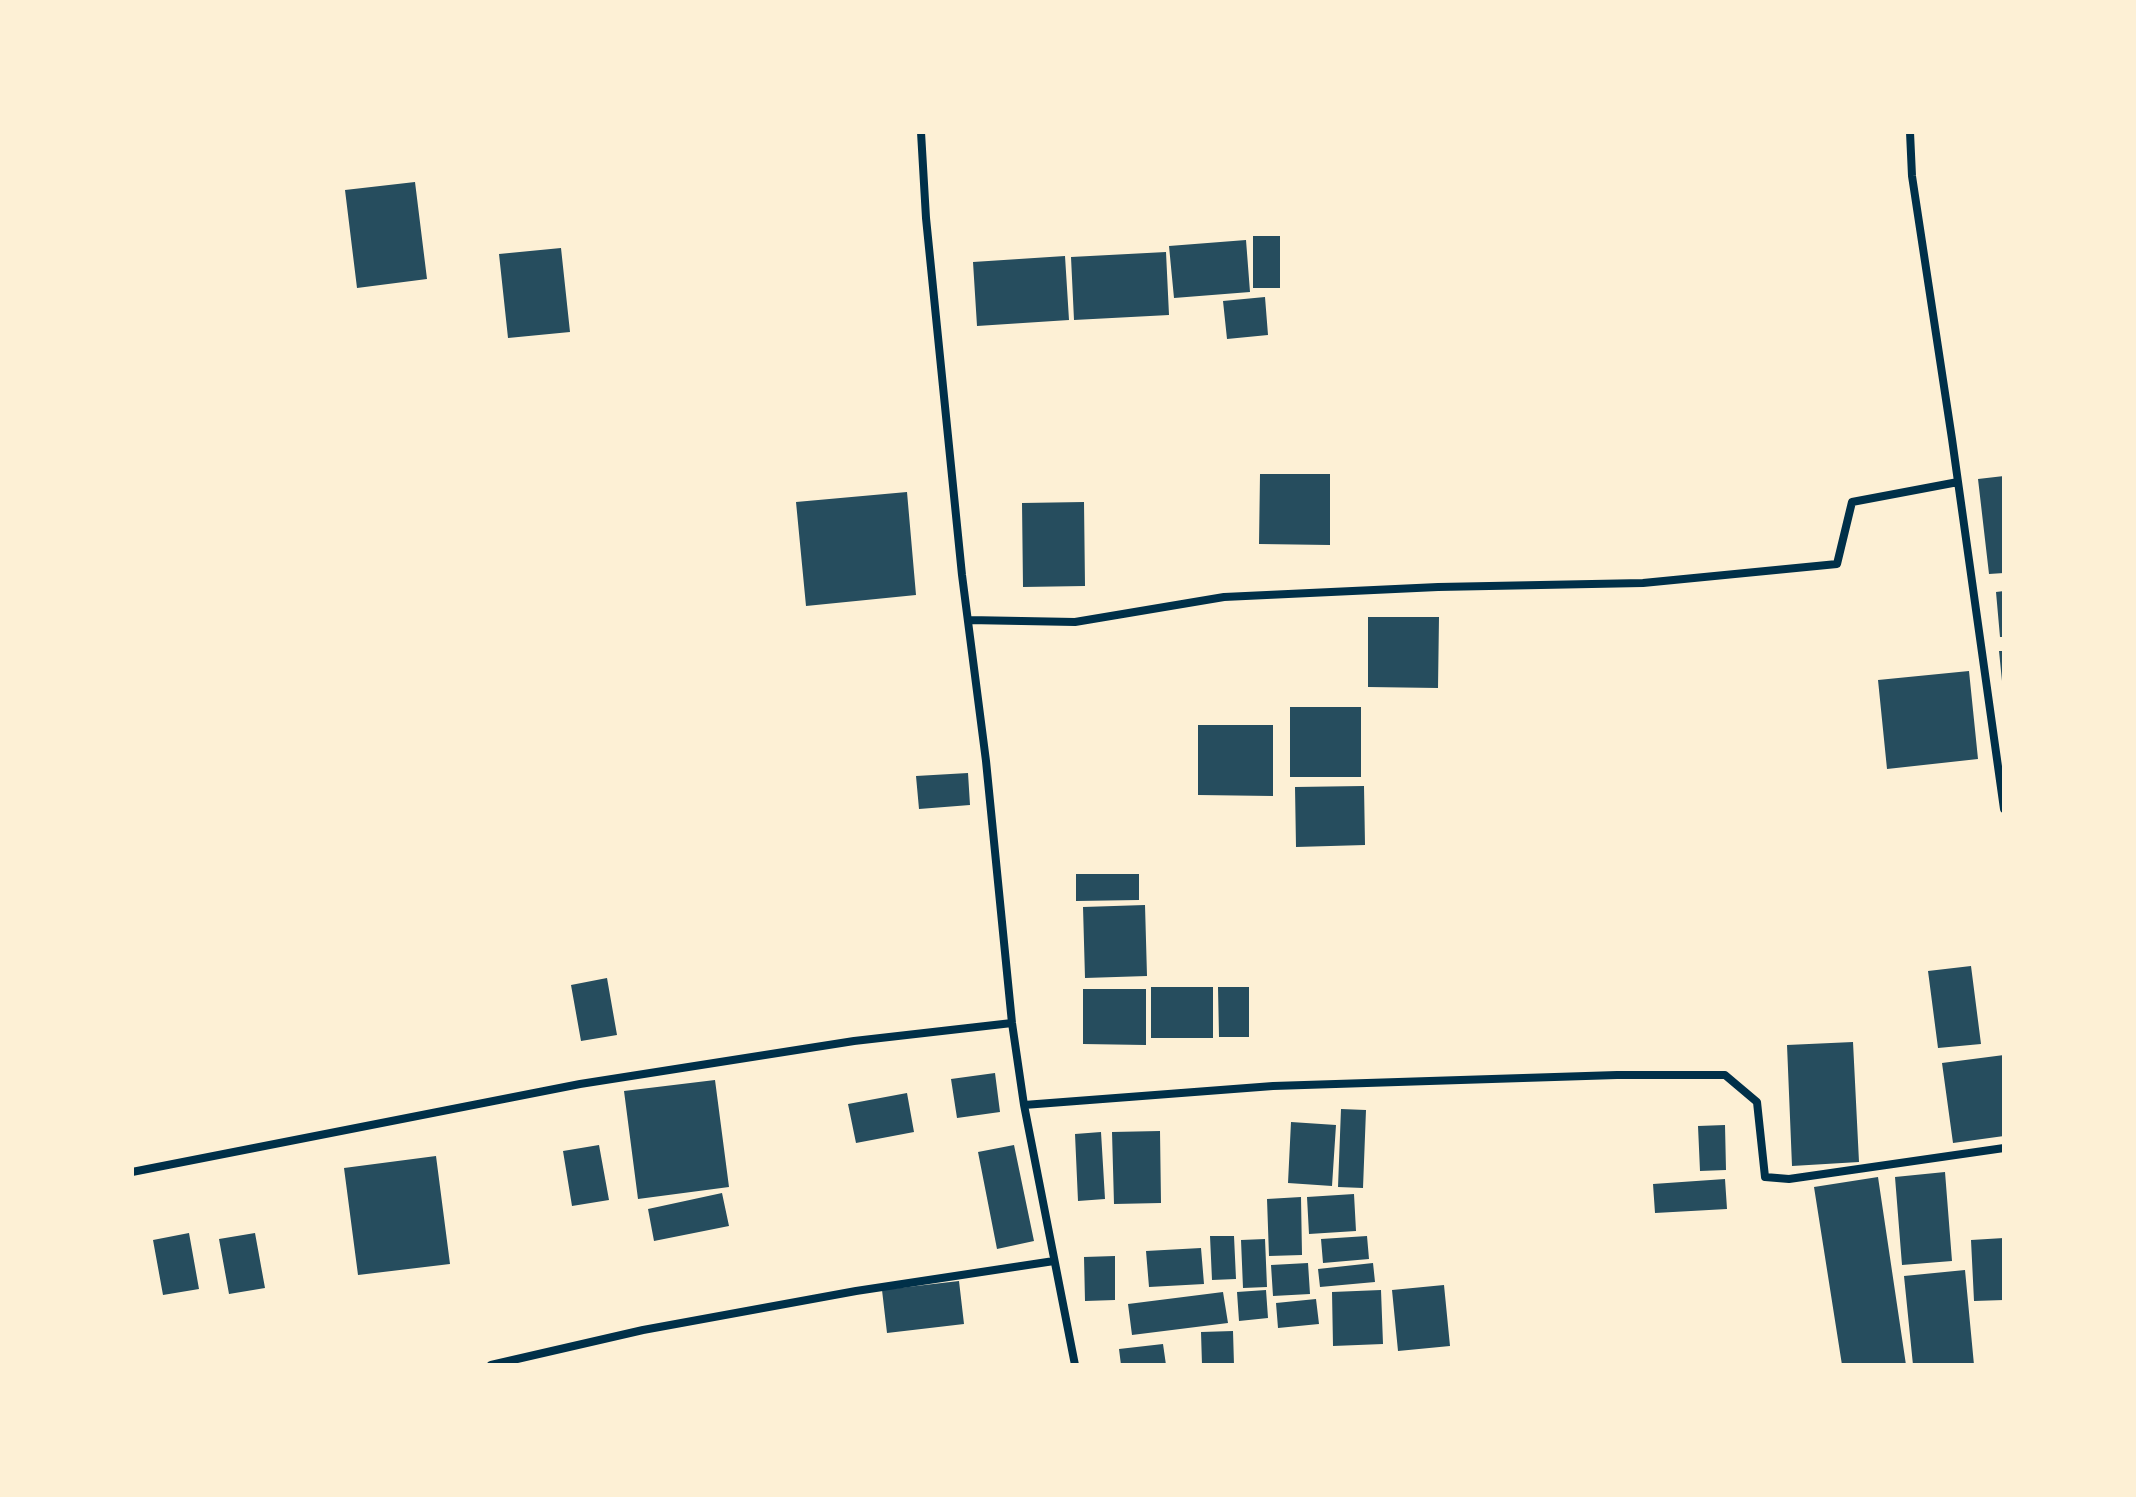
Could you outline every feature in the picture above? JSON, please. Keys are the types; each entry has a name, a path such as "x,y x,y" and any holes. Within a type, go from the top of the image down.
{"street":[{"path":"921,132 926,218 1012,1023 1024,1105 1075,1365"},
{"path":"1910,132 1912,176 2004,809"},
{"path":"968,620 1075,622 1224,597 1438,587 1643,583 1837,564 1852,502 1958,482"},
{"path":"132,1172 580,1084 854,1041 1012,1023"},
{"path":"1024,1105 1273,1086 1617,1075 1725,1075 1757,1102 1765,1177 1789,1179 2004,1148"},
{"path":"491,1365 643,1330 856,1291 1054,1261"}],"building":[{"path":"415,182 427,279 357,288 345,190"},
{"path":"1253,236 1280,236 1280,288 1253,288"},
{"path":"1246,240 1250,292 1174,298 1169,246"},
{"path":"561,248 570,332 508,338 499,254"},
{"path":"1166,252 1169,315 1074,320 1071,257"},
{"path":"1065,256 1069,320 977,326 973,262"},
{"path":"1265,297 1268,335 1227,339 1223,301"},
{"path":"1260,474 1330,474 1330,545 1259,544"},
{"path":"2004,476 2004,573 1989,574 1978,479"},
{"path":"907,492 916,595 806,606 796,502"},
{"path":"1084,502 1085,586 1023,587 1022,503"},
{"path":"2004,591 2004,637 2000,637 1996,592"},
{"path":"1368,617 1439,617 1438,688 1368,687"},
{"path":"1999,651 2004,651 2004,681 2002,681"},
{"path":"1969,671 1978,759 1887,769 1878,680"},
{"path":"1290,707 1361,707 1361,777 1290,777"},
{"path":"1198,725 1273,725 1273,796 1198,795"},
{"path":"968,773 970,805 919,809 916,776"},
{"path":"1364,786 1365,845 1296,847 1295,787"},
{"path":"1076,874 1139,874 1139,900 1076,901"},
{"path":"1145,905 1147,976 1085,978 1083,907"},
{"path":"1971,966 1981,1044 1938,1048 1928,971"},
{"path":"607,978 617,1035 581,1041 571,985"},
{"path":"1151,987 1213,987 1213,1038 1151,1038"},
{"path":"1218,987 1249,987 1249,1037 1219,1037"},
{"path":"1083,989 1146,989 1146,1045 1083,1044"},
{"path":"1853,1042 1859,1162 1792,1166 1787,1045"},
{"path":"2004,1055 2004,1136 1953,1143 1942,1063"},
{"path":"995,1073 1000,1112 957,1118 951,1079"},
{"path":"715,1080 729,1187 638,1199 624,1091"},
{"path":"907,1093 914,1132 856,1143 848,1104"},
{"path":"1341,1109 1366,1110 1363,1188 1338,1187"},
{"path":"1291,1122 1336,1125 1332,1186 1288,1183"},
{"path":"1725,1125 1726,1170 1700,1171 1698,1126"},
{"path":"1160,1131 1161,1203 1114,1204 1112,1132"},
{"path":"1101,1132 1105,1199 1078,1201 1075,1134"},
{"path":"599,1145 609,1200 572,1206 563,1151"},
{"path":"1014,1145 1034,1241 997,1249 978,1152"},
{"path":"436,1156 450,1264 358,1275 344,1168"},
{"path":"1945,1172 1952,1261 1902,1265 1895,1177"},
{"path":"1878,1177 1906,1365 1842,1365 1814,1187"},
{"path":"1725,1179 1727,1209 1655,1213 1653,1184"},
{"path":"722,1193 729,1226 654,1241 648,1209"},
{"path":"1354,1194 1356,1231 1309,1234 1307,1197"},
{"path":"1301,1197 1302,1255 1269,1256 1267,1199"},
{"path":"189,1233 199,1289 163,1295 153,1240"},
{"path":"255,1233 265,1288 229,1294 219,1239"},
{"path":"1210,1236 1234,1236 1236,1279 1212,1280"},
{"path":"1367,1236 1369,1259 1323,1263 1321,1239"},
{"path":"2004,1238 2004,1300 1974,1301 1971,1240"},
{"path":"1265,1239 1267,1287 1243,1288 1241,1240"},
{"path":"1201,1248 1204,1284 1149,1287 1146,1251"},
{"path":"1115,1256 1115,1300 1085,1301 1084,1257"},
{"path":"1308,1263 1310,1294 1273,1296 1271,1265"},
{"path":"1373,1263 1375,1282 1320,1287 1318,1269"},
{"path":"1965,1270 1974,1365 1913,1365 1904,1276"},
{"path":"959,1281 964,1324 887,1333 882,1290"},
{"path":"1444,1285 1450,1346 1398,1351 1392,1290"},
{"path":"1266,1290 1268,1318 1239,1321 1237,1292"},
{"path":"1381,1290 1383,1344 1333,1346 1332,1292"},
{"path":"1223,1292 1228,1323 1132,1335 1128,1304"},
{"path":"1316,1299 1319,1324 1278,1328 1276,1303"},
{"path":"1233,1331 1234,1365 1202,1365 1201,1332"},
{"path":"1163,1344 1166,1365 1121,1365 1119,1349"}]}
